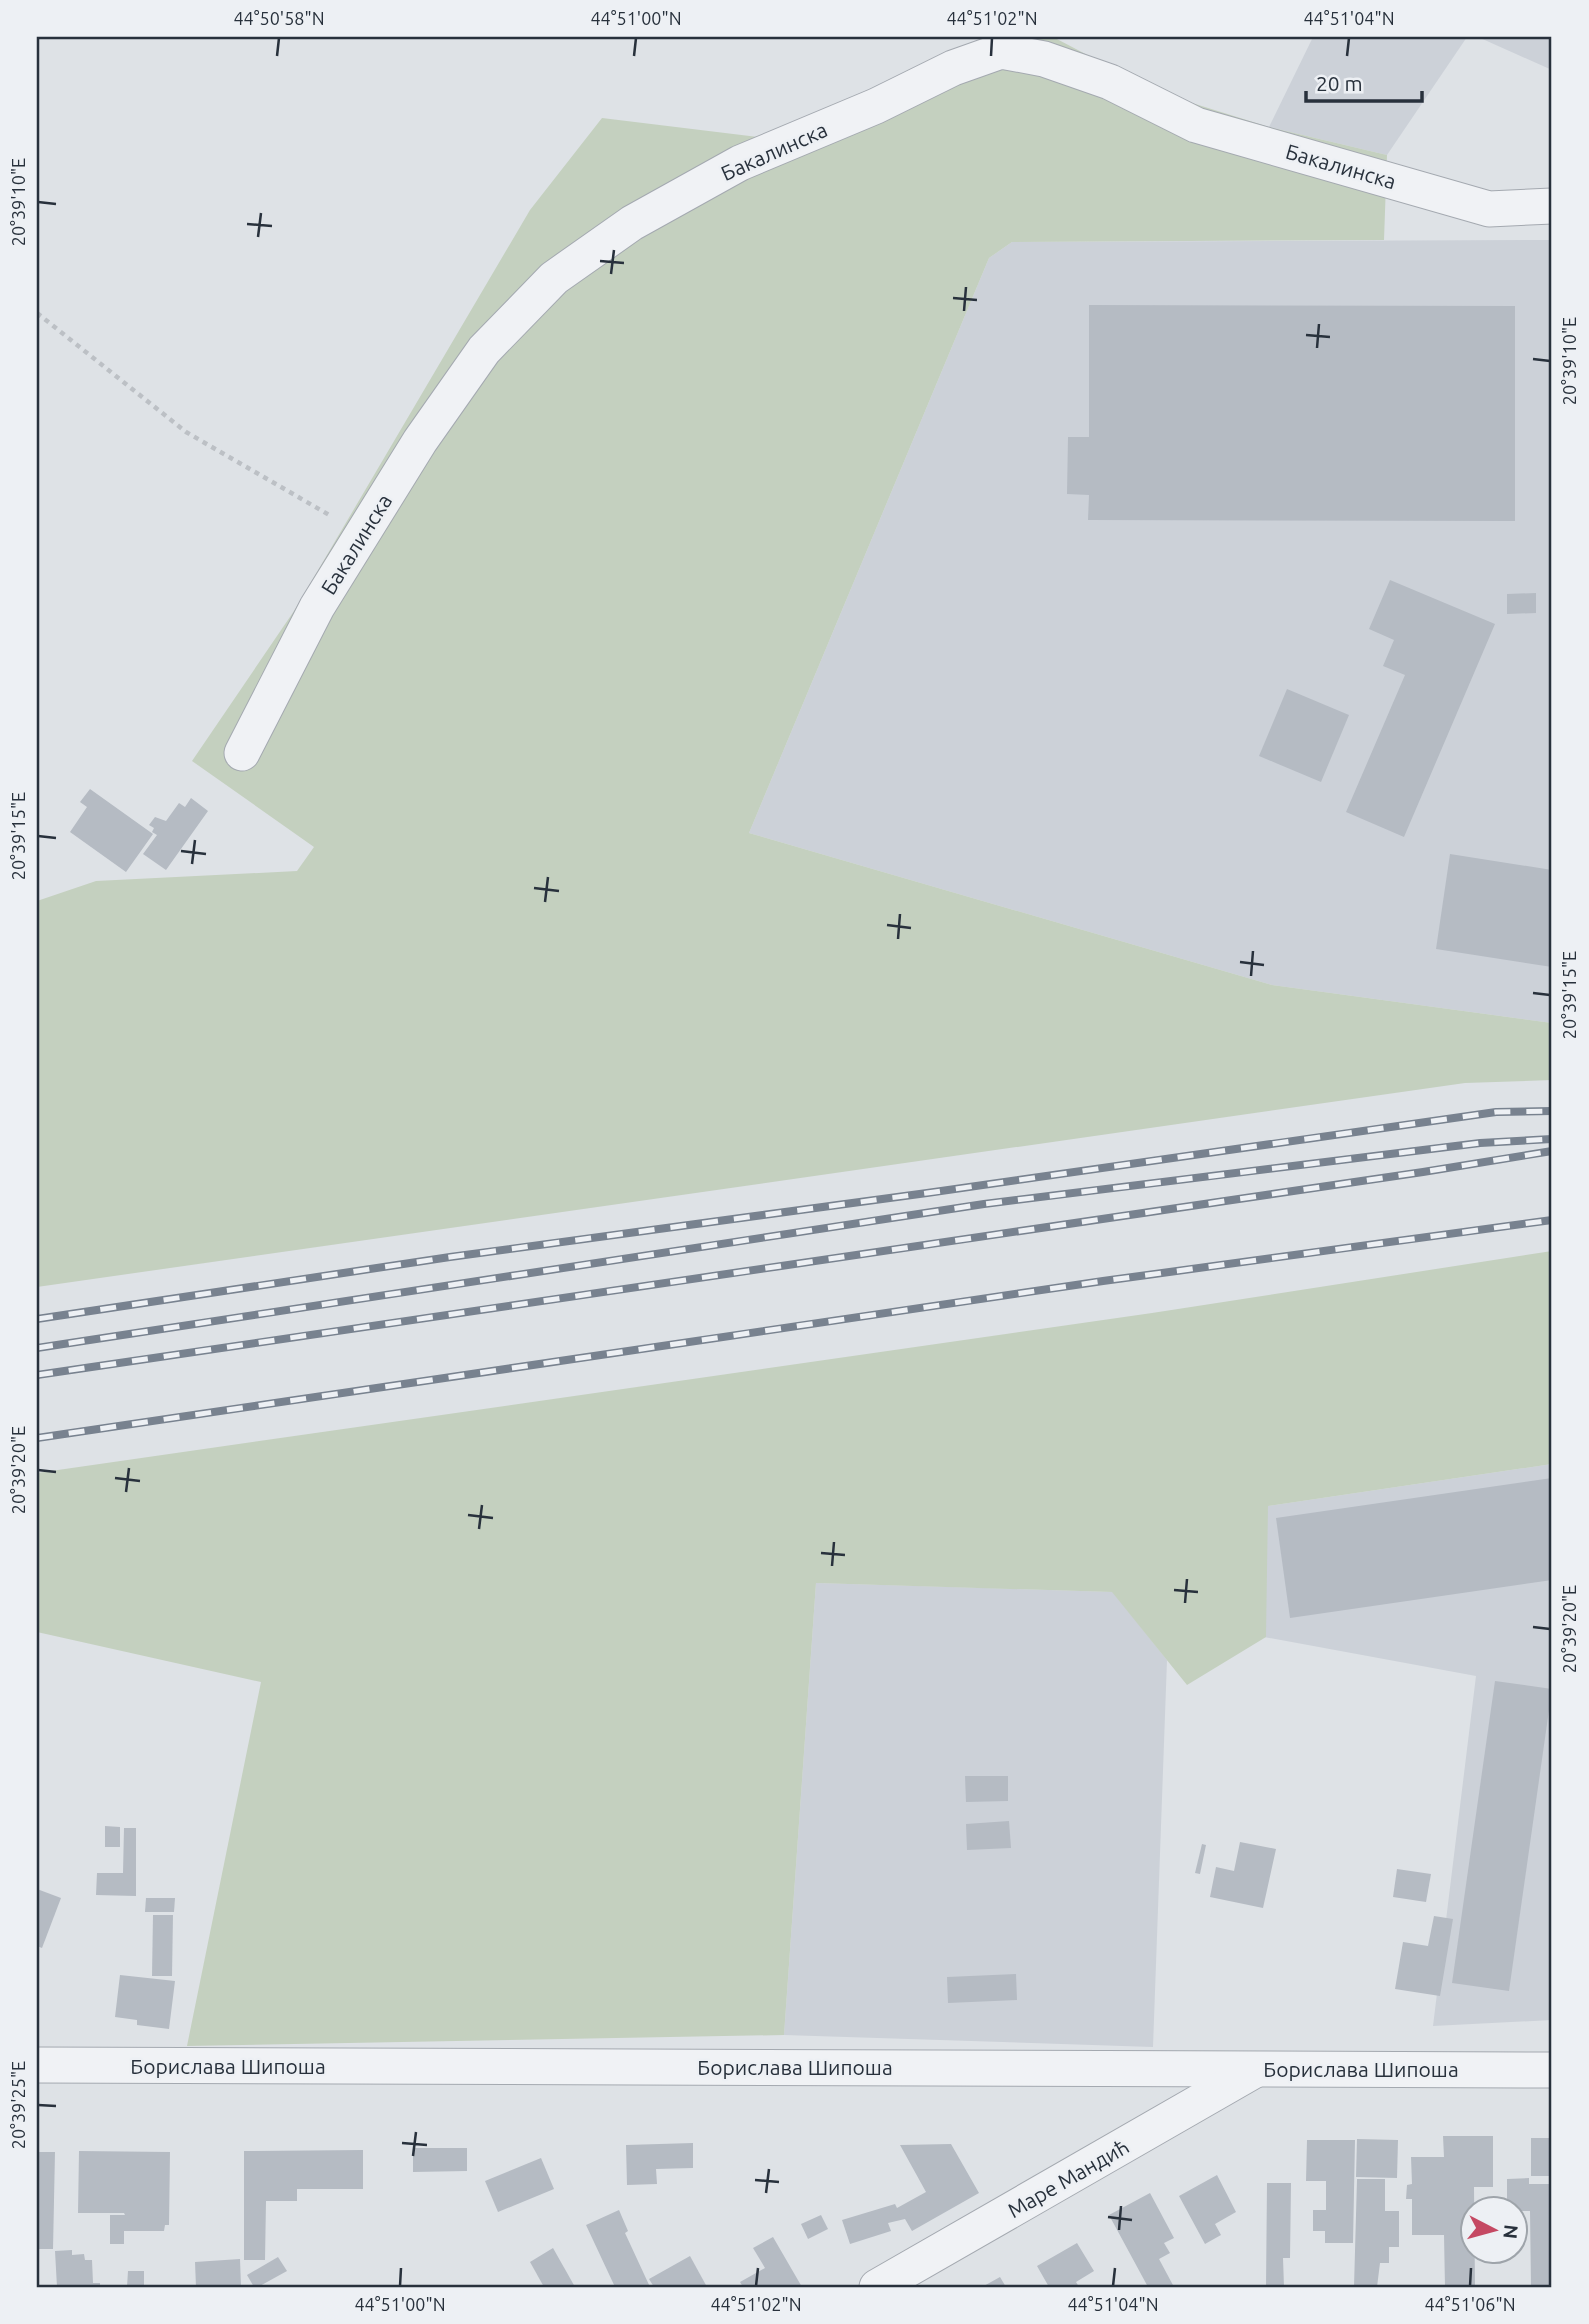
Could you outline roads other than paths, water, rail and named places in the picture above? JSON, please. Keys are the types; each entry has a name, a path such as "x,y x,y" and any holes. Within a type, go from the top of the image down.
{"street":[{"name":"Бакалинска","path":"242,753 317,607 419,440 484,349 554,278 632,223 740,163 876,106 953,68 1001,51 1044,59 1110,82 1196,125 1489,209 1552,206"},
{"name":"Борислава Шипоша","path":"37,2065 1552,2070"},
{"name":"Маре Мандић","path":"877,2287 1258,2068"}],"railway":[{"path":"37,1319 450,1257 927,1193 1496,1112 1552,1111"},
{"path":"37,1348 984,1204 1480,1143 1552,1139"},
{"path":"37,1375 1552,1151"},
{"path":"37,1438 1103,1281 1552,1220"}]}
